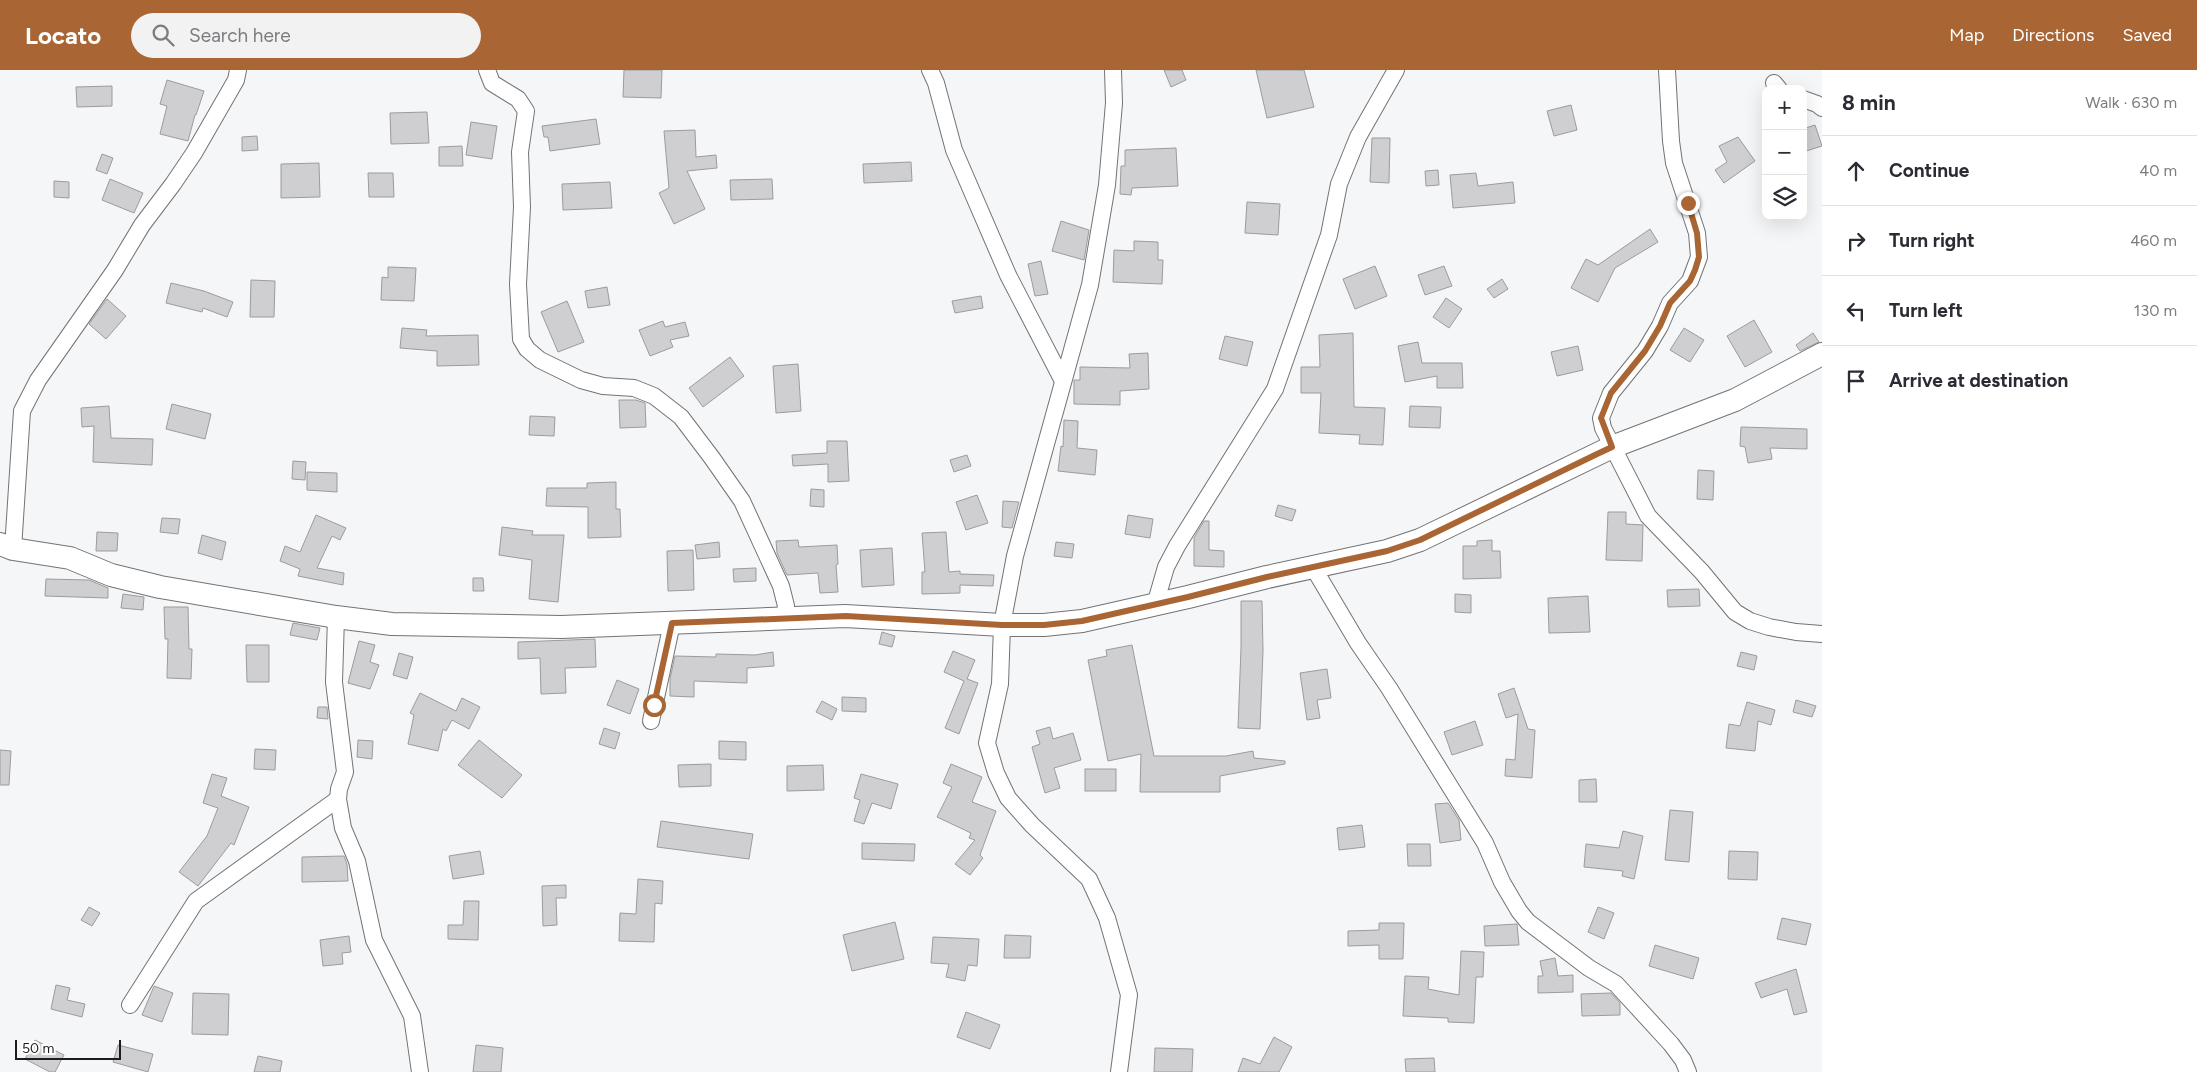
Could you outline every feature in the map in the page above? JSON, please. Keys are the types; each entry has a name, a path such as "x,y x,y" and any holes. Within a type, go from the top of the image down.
{"main road":[{"path":"6,546 70,558 111,575 160,586 336,617 392,624 561,627 846,616 1002,625 1044,625 1082,621 1387,551 1420,540 1612,447 1735,400 1822,354"}],"street":[{"path":"6,546 22,411 38,380 115,270 142,226 194,153 236,80 238,70"},
{"path":"487,70 492,82 518,100 526,111 520,152 522,207 518,284 521,340 527,349 540,360 573,376 603,386 634,388 654,396 681,417 742,501 781,586 786,606 784,618"},
{"path":"930,70 936,82 954,150 1008,275 1063,381"},
{"path":"1113,70 1114,103 1107,185 1090,285 1015,556 1002,625 1000,684 987,743 996,773 1008,798 1032,825 1089,879 1107,918 1130,995 1119,1072"},
{"path":"1155,605 1166,567 1177,546 1275,389 1329,235 1338,184 1358,137 1396,70"},
{"path":"1667,70 1674,163 1697,233 1699,257 1690,281 1670,303 1660,326 1645,351 1611,393 1601,418 1612,447 1648,516 1702,572 1735,612 1750,621 1769,627 1822,634"},
{"path":"1807,100 1822,108"},
{"path":"1313,567 1358,643 1394,696 1485,843 1502,882 1519,911 1528,922 1589,968 1616,984 1671,1044 1683,1060 1688,1072"},
{"path":"336,617 334,682 345,772 339,789 338,799 343,828 357,861 374,940 412,1016 420,1072"},
{"path":"651,721 672,623"},
{"path":"130,1005 196,902 338,799"}],"building":[{"path":"624,70 662,70 661,98 623,97"},
{"path":"1164,70 1182,70 1186,80 1171,87"},
{"path":"1256,70 1304,70 1314,107 1267,118"},
{"path":"167,80 204,91 188,141 160,134 167,106 160,104"},
{"path":"112,86 112,106 77,107 76,87"},
{"path":"1571,105 1577,130 1554,136 1547,111"},
{"path":"427,112 429,143 391,144 390,113"},
{"path":"596,119 600,144 550,151 548,137 544,137 542,126"},
{"path":"471,122 497,126 492,159 466,155"},
{"path":"1815,125 1822,146 1807,151 1807,128"},
{"path":"695,130 696,157 716,155 717,168 687,171 705,209 674,224 659,193 669,188 664,131"},
{"path":"257,136 258,150 242,151 242,137"},
{"path":"1738,137 1755,161 1724,183 1715,170 1727,162 1719,146"},
{"path":"1372,138 1390,138 1389,183 1370,182"},
{"path":"462,146 463,166 439,166 439,147"},
{"path":"1176,148 1178,186 1132,188 1131,195 1120,194 1121,166 1125,166 1125,150"},
{"path":"102,154 113,158 107,174 96,170"},
{"path":"911,162 912,181 864,183 863,164"},
{"path":"319,163 320,197 281,198 281,164"},
{"path":"1438,170 1439,185 1426,186 1425,171"},
{"path":"368,173 393,173 394,197 369,197"},
{"path":"1476,173 1478,186 1513,182 1515,203 1453,208 1450,175"},
{"path":"110,179 143,193 134,213 102,200"},
{"path":"772,179 773,199 731,200 730,180"},
{"path":"54,181 69,182 69,198 54,197"},
{"path":"610,182 612,208 563,210 562,184"},
{"path":"1247,202 1280,204 1278,235 1245,233"},
{"path":"1061,221 1089,230 1084,260 1052,251"},
{"path":"1650,229 1658,242 1615,268 1598,302 1571,288 1586,259 1598,265"},
{"path":"1134,241 1158,242 1158,260 1163,260 1162,284 1113,282 1114,250 1134,251"},
{"path":"1041,261 1048,294 1035,296 1028,264"},
{"path":"1375,266 1387,296 1355,309 1343,279"},
{"path":"1444,266 1452,286 1425,295 1418,275"},
{"path":"388,267 416,268 414,301 381,300 382,277 388,278"},
{"path":"1502,279 1508,289 1494,298 1487,289"},
{"path":"251,280 275,281 274,317 250,317"},
{"path":"171,283 204,291 233,302 227,317 203,308 202,312 166,303"},
{"path":"607,287 610,305 588,308 585,291"},
{"path":"981,296 983,308 955,313 952,301"},
{"path":"1446,298 1462,309 1449,328 1433,317"},
{"path":"107,299 126,316 106,339 89,324"},
{"path":"567,301 584,342 558,352 541,312"},
{"path":"1754,320 1772,352 1745,367 1727,336"},
{"path":"663,321 665,327 685,322 689,336 670,340 673,347 650,356 639,330"},
{"path":"402,328 427,330 426,336 478,335 479,365 437,366 437,351 400,348"},
{"path":"1684,328 1704,340 1690,362 1670,350"},
{"path":"1353,333 1354,407 1385,408 1383,445 1359,444 1360,435 1319,433 1321,393 1301,393 1301,367 1320,367 1319,335"},
{"path":"1813,333 1819,342 1800,351 1796,345"},
{"path":"1225,336 1253,342 1247,366 1219,359"},
{"path":"1418,342 1422,363 1462,363 1463,388 1437,388 1437,376 1405,382 1398,346"},
{"path":"1578,346 1583,370 1557,376 1551,352"},
{"path":"1148,353 1149,389 1120,391 1120,405 1074,404 1074,380 1080,380 1080,367 1130,368 1129,354"},
{"path":"730,357 744,376 703,407 689,388"},
{"path":"798,364 801,411 776,413 773,366"},
{"path":"619,400 636,400 645,403 646,427 620,428"},
{"path":"172,404 211,414 205,439 166,429"},
{"path":"109,406 111,438 153,439 152,465 93,462 94,426 82,427 81,408"},
{"path":"1410,406 1441,407 1440,428 1409,427"},
{"path":"530,416 555,417 554,436 529,435"},
{"path":"1064,420 1078,421 1077,448 1097,450 1095,475 1058,471 1061,446 1063,447"},
{"path":"1741,427 1807,429 1807,449 1770,448 1772,459 1748,463 1745,447 1740,446"},
{"path":"827,441 847,441 849,481 828,482 828,464 793,466 792,455 827,453"},
{"path":"967,455 971,466 954,472 950,460"},
{"path":"293,461 306,462 305,480 292,479"},
{"path":"1698,470 1714,471 1713,500 1697,499"},
{"path":"307,472 337,473 337,492 307,490"},
{"path":"616,482 616,509 620,509 621,537 588,538 588,507 546,506 547,488 587,488 587,483"},
{"path":"811,489 824,490 824,507 810,506"},
{"path":"977,495 988,523 966,530 956,502"},
{"path":"1003,501 1019,502 1012,528 1002,527"},
{"path":"1278,505 1296,510 1292,521 1275,516"},
{"path":"1608,512 1626,512 1626,524 1643,525 1642,561 1606,560"},
{"path":"316,515 346,528 340,540 332,536 317,568 344,573 343,585 298,576 300,569 280,561 285,546 300,552"},
{"path":"1128,515 1153,519 1150,538 1125,534"},
{"path":"162,518 180,519 178,534 160,532"},
{"path":"1204,521 1209,521 1209,550 1224,551 1224,567 1194,566 1194,538"},
{"path":"502,527 533,531 532,535 564,535 558,602 529,599 532,560 499,555"},
{"path":"97,532 118,533 117,551 96,551"},
{"path":"946,532 949,572 960,571 960,574 994,575 993,586 960,585 960,593 922,594 922,572 925,572 922,533"},
{"path":"202,535 226,542 222,560 198,553"},
{"path":"798,540 799,547 837,545 838,592 820,593 818,573 787,575 777,553 776,541"},
{"path":"1492,540 1492,551 1500,551 1501,578 1463,579 1463,546 1477,546 1477,541"},
{"path":"719,542 720,557 697,559 695,545"},
{"path":"1056,542 1074,544 1072,558 1054,556"},
{"path":"892,548 894,585 862,587 860,550"},
{"path":"693,550 694,590 668,591 667,551"},
{"path":"756,568 756,581 734,582 733,569"},
{"path":"473,578 483,578 484,591 473,591"},
{"path":"46,579 89,580 108,588 108,598 45,596"},
{"path":"1699,589 1700,606 1668,607 1667,590"},
{"path":"123,594 144,597 143,610 121,608"},
{"path":"1455,594 1471,595 1471,613 1455,612"},
{"path":"1588,596 1590,632 1549,633 1548,598"},
{"path":"1241,601 1262,601 1263,651 1260,729 1238,728"},
{"path":"164,607 188,607 189,649 192,649 191,679 167,678 168,639 165,639"},
{"path":"293,623 320,628 317,640 290,635"},
{"path":"882,632 895,636 892,647 879,644"},
{"path":"595,639 596,667 565,668 566,693 541,694 540,658 518,659 518,642"},
{"path":"359,641 375,645 370,662 379,665 370,689 348,683"},
{"path":"246,645 269,645 269,682 247,682"},
{"path":"1132,645 1154,756 1226,756 1253,751 1254,758 1285,761 1285,764 1220,776 1220,792 1140,792 1141,754 1108,761 1088,660 1107,656 1106,650"},
{"path":"953,651 975,660 967,679 978,683 959,734 945,728 964,681 944,672"},
{"path":"773,652 774,666 747,668 747,683 694,681 694,697 670,696 670,679 675,656 716,657 716,654 755,655"},
{"path":"1741,652 1757,656 1754,670 1737,666"},
{"path":"399,653 413,657 407,679 393,675"},
{"path":"1327,669 1331,698 1317,700 1320,718 1307,720 1300,673"},
{"path":"617,680 639,689 630,714 607,705"},
{"path":"1514,688 1528,729 1535,730 1532,778 1505,776 1506,759 1515,760 1518,714 1506,718 1498,694"},
{"path":"420,693 456,711 462,698 480,707 469,729 452,720 446,731 443,729 438,751 408,744 414,715 410,713"},
{"path":"842,697 866,698 866,712 842,711"},
{"path":"1796,700 1816,706 1812,717 1793,712"},
{"path":"822,701 837,709 832,720 816,712"},
{"path":"1747,702 1775,710 1771,725 1758,721 1755,751 1726,748 1729,724 1740,726"},
{"path":"318,707 327,707 328,719 317,718"},
{"path":"1475,721 1483,745 1452,755 1444,732"},
{"path":"1050,727 1053,739 1073,733 1081,760 1054,768 1060,788 1045,793 1032,747 1040,744 1036,731"},
{"path":"604,728 620,733 615,749 599,744"},
{"path":"358,740 373,741 372,759 357,757"},
{"path":"479,740 522,775 502,798 458,765"},
{"path":"719,741 746,742 746,760 719,759"},
{"path":"255,749 276,750 275,770 254,769"},
{"path":"0,750 11,751 9,785 0,785"},
{"path":"711,764 711,786 679,787 678,765"},
{"path":"951,764 982,777 972,802 996,811 980,855 983,858 970,875 955,864 975,840 969,838 971,833 937,817 952,787 943,783"},
{"path":"823,765 824,790 787,791 787,766"},
{"path":"1085,769 1116,769 1116,791 1085,791"},
{"path":"212,774 227,778 221,796 249,807 234,845 231,843 198,886 179,872 207,836 218,808 203,803"},
{"path":"861,774 898,784 891,809 872,803 864,824 854,821 860,800 854,798"},
{"path":"1596,779 1597,802 1579,802 1579,780"},
{"path":"1448,803 1459,820 1461,840 1440,843 1435,804"},
{"path":"1670,810 1693,812 1689,862 1665,860"},
{"path":"661,821 753,834 749,859 657,847"},
{"path":"1362,825 1365,847 1339,850 1337,828"},
{"path":"1623,831 1643,836 1634,879 1622,876 1623,871 1584,867 1586,844 1619,848"},
{"path":"862,843 915,844 914,861 862,859"},
{"path":"1407,844 1430,844 1431,866 1408,866"},
{"path":"480,851 484,874 453,879 449,856"},
{"path":"1729,851 1758,852 1757,880 1728,879"},
{"path":"344,856 347,864 348,881 302,882 302,857"},
{"path":"638,879 663,881 662,904 655,903 654,942 619,941 620,913 636,914"},
{"path":"566,885 566,898 556,898 557,925 543,926 542,886"},
{"path":"464,901 479,901 478,940 448,939 448,925 463,925"},
{"path":"89,907 100,913 92,926 81,920"},
{"path":"1598,907 1614,913 1604,939 1588,932"},
{"path":"1782,918 1811,924 1806,945 1777,939"},
{"path":"895,922 904,959 852,971 843,935"},
{"path":"1379,923 1404,923 1403,959 1379,959 1379,945 1348,946 1348,931 1379,930"},
{"path":"1517,924 1519,945 1485,946 1484,926"},
{"path":"1005,935 1031,936 1030,958 1004,958"},
{"path":"349,936 351,952 342,953 343,964 323,966 320,940"},
{"path":"933,937 979,939 977,966 968,965 965,981 946,977 949,964 931,963"},
{"path":"1655,945 1699,958 1693,979 1649,966"},
{"path":"1461,951 1484,952 1483,977 1476,977 1474,1023 1448,1022 1448,1018 1403,1016 1405,976 1429,977 1428,989 1459,995"},
{"path":"1555,958 1558,976 1573,975 1573,992 1538,993 1538,976 1543,976 1540,961"},
{"path":"1796,969 1807,1012 1794,1015 1787,989 1761,998 1755,983"},
{"path":"56,985 70,988 67,1000 85,1004 82,1017 51,1009"},
{"path":"154,986 173,993 162,1022 142,1015"},
{"path":"193,993 229,994 228,1035 192,1034"},
{"path":"1611,993 1620,1003 1620,1015 1582,1016 1581,994"},
{"path":"966,1012 1000,1025 990,1049 957,1037"},
{"path":"1274,1037 1292,1047 1279,1072 1238,1072 1243,1058 1260,1064"},
{"path":"35,1040 64,1055 55,1072 50,1072 25,1059"},
{"path":"118,1045 153,1054 148,1072 113,1062"},
{"path":"476,1045 503,1048 501,1072 473,1072"},
{"path":"1155,1048 1193,1049 1192,1072 1154,1072"},
{"path":"258,1056 282,1061 280,1072 254,1072"},
{"path":"1434,1058 1435,1072 1406,1072 1405,1059"}],"route":[{"path":"654,705 672,623 846,616 1002,625 1044,625 1082,621 1267,577 1387,551 1420,540 1612,447 1603,428 1601,418 1611,393 1645,351 1660,326 1670,303 1690,281 1695,270 1699,257 1697,233 1688,203"}]}
